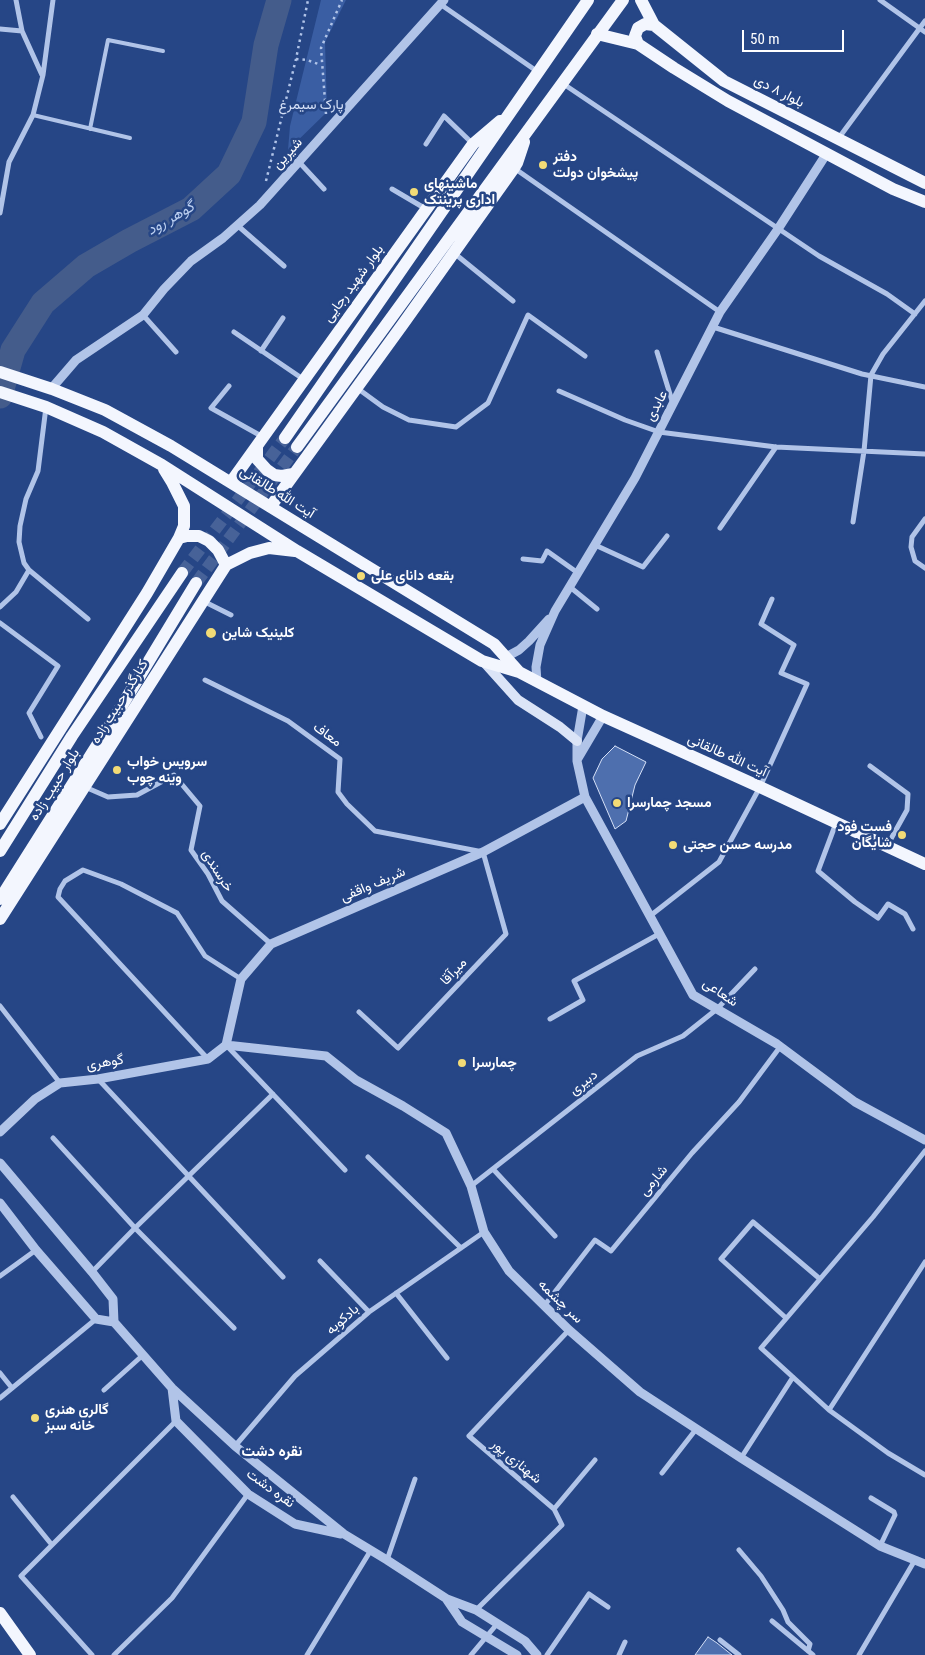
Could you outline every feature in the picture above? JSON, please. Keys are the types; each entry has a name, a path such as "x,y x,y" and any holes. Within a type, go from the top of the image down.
{"main road":[{"name":"بلوار شهید رجایی","path":"285,438 588,0"},
{"path":"296,447 623,0"},
{"name":"بلوار ۸ دی","path":"641,0 654,25 724,81 925,183"},
{"path":"638,44 635,36 638,28 645,24 654,25"},
{"path":"597,34 638,44 728,101 893,189 925,202"},
{"name":"بلوار شهید رجایی","path":"231,482 473,144 512,112"},
{"path":"271,506 514,168 527,131"},
{"name":"آیت الله طالقانی","path":"0,372 105,410 171,446 494,644 519,672"},
{"path":"45,407 51,389"},
{"name":"آیت الله طالقانی","path":"0,392 45,407 104,432 162,465 297,551 482,661 519,672 603,716 925,864"},
{"path":"260,442 257,459 267,470 274,475 293,474"},
{"path":"0,824 147,593 179,538 184,526 184,506 162,465"},
{"path":"179,538 199,536 209,541 218,550 226,565"},
{"name":"کنارگذر حبیب زاده","path":"0,919 226,565 250,553 269,548 297,551"},
{"name":"بلوار حبیب زاده","path":"0,851 72,736 182,573"},
{"name":"بلوار حبیب زاده","path":"0,899 118,712 196,583"},
{"path":"393,608 404,589"},
{"path":"482,661 518,700 560,727 577,741"},
{"path":"0,1613 30,1655"}],"street":[{"path":"16,0 22,31 43,75"},
{"path":"0,213 9,162 33,114 43,75 53,0"},
{"path":"880,0 923,30"},
{"path":"442,2 539,72"},
{"name":"شیرین","path":"51,389 76,360 143,315 164,289 191,261 223,238 260,204 442,2"},
{"path":"838,140 923,30 925,21"},
{"path":"0,29 22,31"},
{"path":"562,83 819,256 887,294 914,314"},
{"path":"426,144 444,116 473,144"},
{"name":"عابدی","path":"537,682 536,666 540,645 555,611 635,478 720,312 778,229 827,153"},
{"path":"299,162 324,189"},
{"path":"514,168 720,312"},
{"path":"392,189 426,209"},
{"path":"237,225 284,266"},
{"path":"453,252 513,301"},
{"path":"853,522 864,451 871,375 883,354 925,300"},
{"path":"143,315 176,352"},
{"path":"357,388 383,407 408,420 456,428 488,403 528,315 585,356"},
{"path":"261,351 284,318"},
{"path":"713,327 862,374 925,386"},
{"path":"234,332 304,379"},
{"path":"657,352 673,404"},
{"path":"229,386 211,408 260,442"},
{"path":"559,391 625,420 659,432 776,447 925,454"},
{"path":"45,407 38,471 26,499 20,526 19,542 24,563 29,570 88,619"},
{"path":"720,528 776,447"},
{"path":"925,519 912,537 912,547 915,561 925,568"},
{"path":"595,545 644,567 667,536"},
{"path":"523,559 542,561 547,551 578,572"},
{"path":"0,606 16,592 29,570"},
{"path":"570,587 597,609"},
{"path":"650,916 719,862 760,787 807,684 781,673 794,645 761,624 772,599"},
{"path":"202,601 231,615"},
{"path":"506,658 529,642 555,611"},
{"path":"0,623 58,666 29,712 41,737"},
{"name":"معاف","path":"205,680 288,721 340,759 338,792 347,804 375,831 483,852"},
{"name":"شعاعی","path":"583,706 577,741 577,761 585,797 693,995 780,1047 854,1102 925,1140"},
{"path":"577,761 603,716"},
{"path":"870,766 908,794 906,810 887,846"},
{"name":"خرسندی","path":"85,787 108,797 137,795 174,775 200,806 191,850 208,874 222,901 271,944"},
{"name":"شریف واقفی","path":"226,1045 241,980 271,944 483,852 585,797"},
{"path":"836,822 818,871 878,918 888,904 905,914 913,929"},
{"name":"میرآقا","path":"359,1012 398,1048 506,934 483,852"},
{"path":"208,1059 58,897 65,880 83,870 121,884 177,912 205,956 241,980"},
{"path":"550,1020 583,1000 574,981 659,934"},
{"name":"دبیری","path":"471,1186 637,1056 683,1036 717,1009 755,969"},
{"path":"0,1006 60,1083"},
{"path":"226,1045 345,1170"},
{"name":"گوهری","path":"0,1132 35,1099 60,1083 98,1079 208,1059 226,1045"},
{"name":"سر چشمه","path":"226,1045 326,1056 356,1080 404,1106 446,1133 471,1186 484,1232 509,1271 569,1330 640,1392 880,1546 925,1564"},
{"name":"شارمی","path":"544,1306 594,1240 611,1251 692,1153 739,1102 780,1047"},
{"path":"98,1079 283,1277"},
{"path":"92,1272 274,1094"},
{"path":"53,1138 136,1228 234,1328"},
{"path":"925,1151 873,1217 761,1348 829,1410 888,1453 925,1475"},
{"path":"368,1157 461,1248"},
{"path":"0,1164 113,1299 114,1322 96,1319 36,1250 0,1203"},
{"path":"493,1169 555,1236"},
{"path":"786,1318 721,1259 753,1222 820,1279"},
{"name":"بادکوبه","path":"235,1446 295,1376 369,1312 484,1232"},
{"path":"0,1276 36,1250"},
{"path":"320,1261 369,1312"},
{"path":"829,1410 925,1262"},
{"path":"396,1293 447,1358"},
{"path":"0,1398 96,1319"},
{"name":"نقره دشت","path":"114,1322 172,1388 235,1446 344,1534 447,1599 476,1610 525,1641 537,1655"},
{"name":"شهنازی پور","path":"554,1509 469,1436 569,1330"},
{"path":"104,1390 143,1356"},
{"path":"0,1374 12,1388"},
{"path":"741,1458 794,1377"},
{"path":"92,1655 21,1576 176,1421 172,1388"},
{"name":"نقره دشت","path":"176,1421 248,1494 295,1524 344,1534"},
{"path":"662,1473 697,1428"},
{"path":"476,1610 562,1525 554,1509 595,1460"},
{"path":"387,1560 415,1479"},
{"path":"114,1655 172,1598 248,1494"},
{"path":"13,1497 52,1546"},
{"path":"871,1498 894,1512 880,1546"},
{"path":"308,1655 371,1550"},
{"path":"739,1550 761,1576 784,1610 788,1622 810,1644 808,1651"},
{"path":"859,1655 915,1560"},
{"path":"547,1655 589,1594 608,1607"},
{"name":"نقره دشت","path":"447,1599 462,1622 517,1655"},
{"path":"772,1621 813,1655"},
{"path":"470,1655 497,1624"},
{"path":"720,1640 740,1655"},
{"path":"619,1655 626,1642"},
{"path":"120,1649 126,1655"}],"lane":[{"path":"90,128 108,40 163,51"},
{"path":"33,114 130,138"}],"path":[{"path":"260,204 296,60 308,0"},
{"path":"328,129 321,48 342,0"},
{"path":"296,60 307,60 321,65"}],"green space":[{"name":"پارک سیمرغ","path":"321,0 346,0 325,42 327,112 288,150 290,126"}],"building":[{"name":"مسجد چمارسرا","path":"615,746 646,762 635,785 626,821 615,829 593,778 602,759"},
{"path":"708,1637 717,1643 732,1655 695,1655"}],"waterway":[{"name":"گوهر رود","path":"0,396 13,350 43,303 86,266 191,209 229,174 254,122 266,45 279,0"}],"tunnel":[{"path":"182,573 285,438"},
{"path":"196,583 297,447"}],"place":[{"name":"دفتر پیشخوان دولت","path":"543,165"},
{"name":"ماشینهای اداری پرینتک","path":"414,192"},
{"name":"بقعه دانای علی","path":"361,576"},
{"name":"کلینیک شاین","path":"211,633"},
{"name":"سرویس خواب وینه چوب","path":"117,770"},
{"name":"مسجد چمارسرا","path":"617,803"},
{"name":"فست فود شایگان","path":"902,835"},
{"name":"مدرسه حسن حجتی","path":"673,845"},
{"name":"چمارسرا","path":"462,1063"},
{"name":"گالری هنری خانه سبز","path":"35,1418"}],"district":[{"name":"نقره دشت","path":"272,1452"}]}
